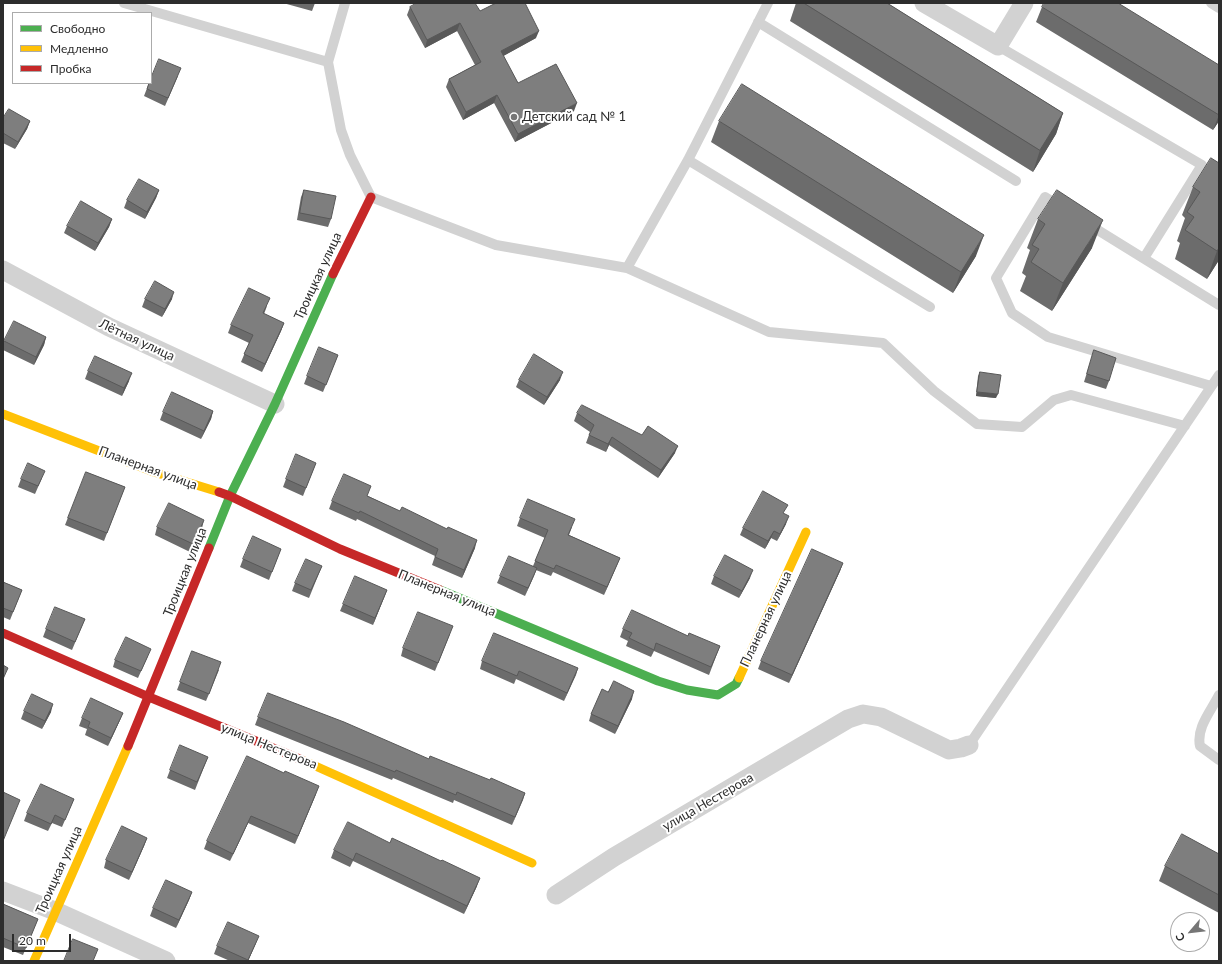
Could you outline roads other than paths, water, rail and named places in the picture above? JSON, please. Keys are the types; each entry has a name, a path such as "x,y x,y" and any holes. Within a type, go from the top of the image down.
{"street":[{"path":"924,3 998,46 1024,3"},
{"name":"Троицкая улица","path":"34,961 149,697 230,496 275,404 330,280 371,197"},
{"name":"Лётная улица","path":"3,270 109,327 275,404"},
{"name":"Планерная улица","path":"3,414 154,472 230,496 340,549 578,646 658,681 687,690 718,695 736,684 806,532"},
{"name":"улица Нестерова","path":"3,633 149,697 337,774 532,864"},
{"name":"улица Нестерова","path":"556,895 620,853 848,719 863,714 881,717 949,750 969,745"},
{"path":"3,891 55,911 166,961"}],"lane":[{"path":"124,3 328,62"},
{"path":"345,3 328,62 341,130 350,155 371,197 496,245 627,268 769,332 883,342 934,391 978,424 1022,427 1054,400 1071,395 1185,426"},
{"path":"627,268 688,160 768,3"},
{"path":"1211,3 1219,8"},
{"path":"758,22 1016,182"},
{"path":"998,46 1202,165 1144,258"},
{"path":"688,160 930,308"},
{"path":"1211,386 1048,337 1012,313 996,278 1046,197 1219,305"},
{"path":"969,745 1219,375"},
{"path":"1219,695 1200,730 1198,738 1200,746 1219,760"}],"place":[{"name":"Детский сад № 1","path":"514,117"}]}
